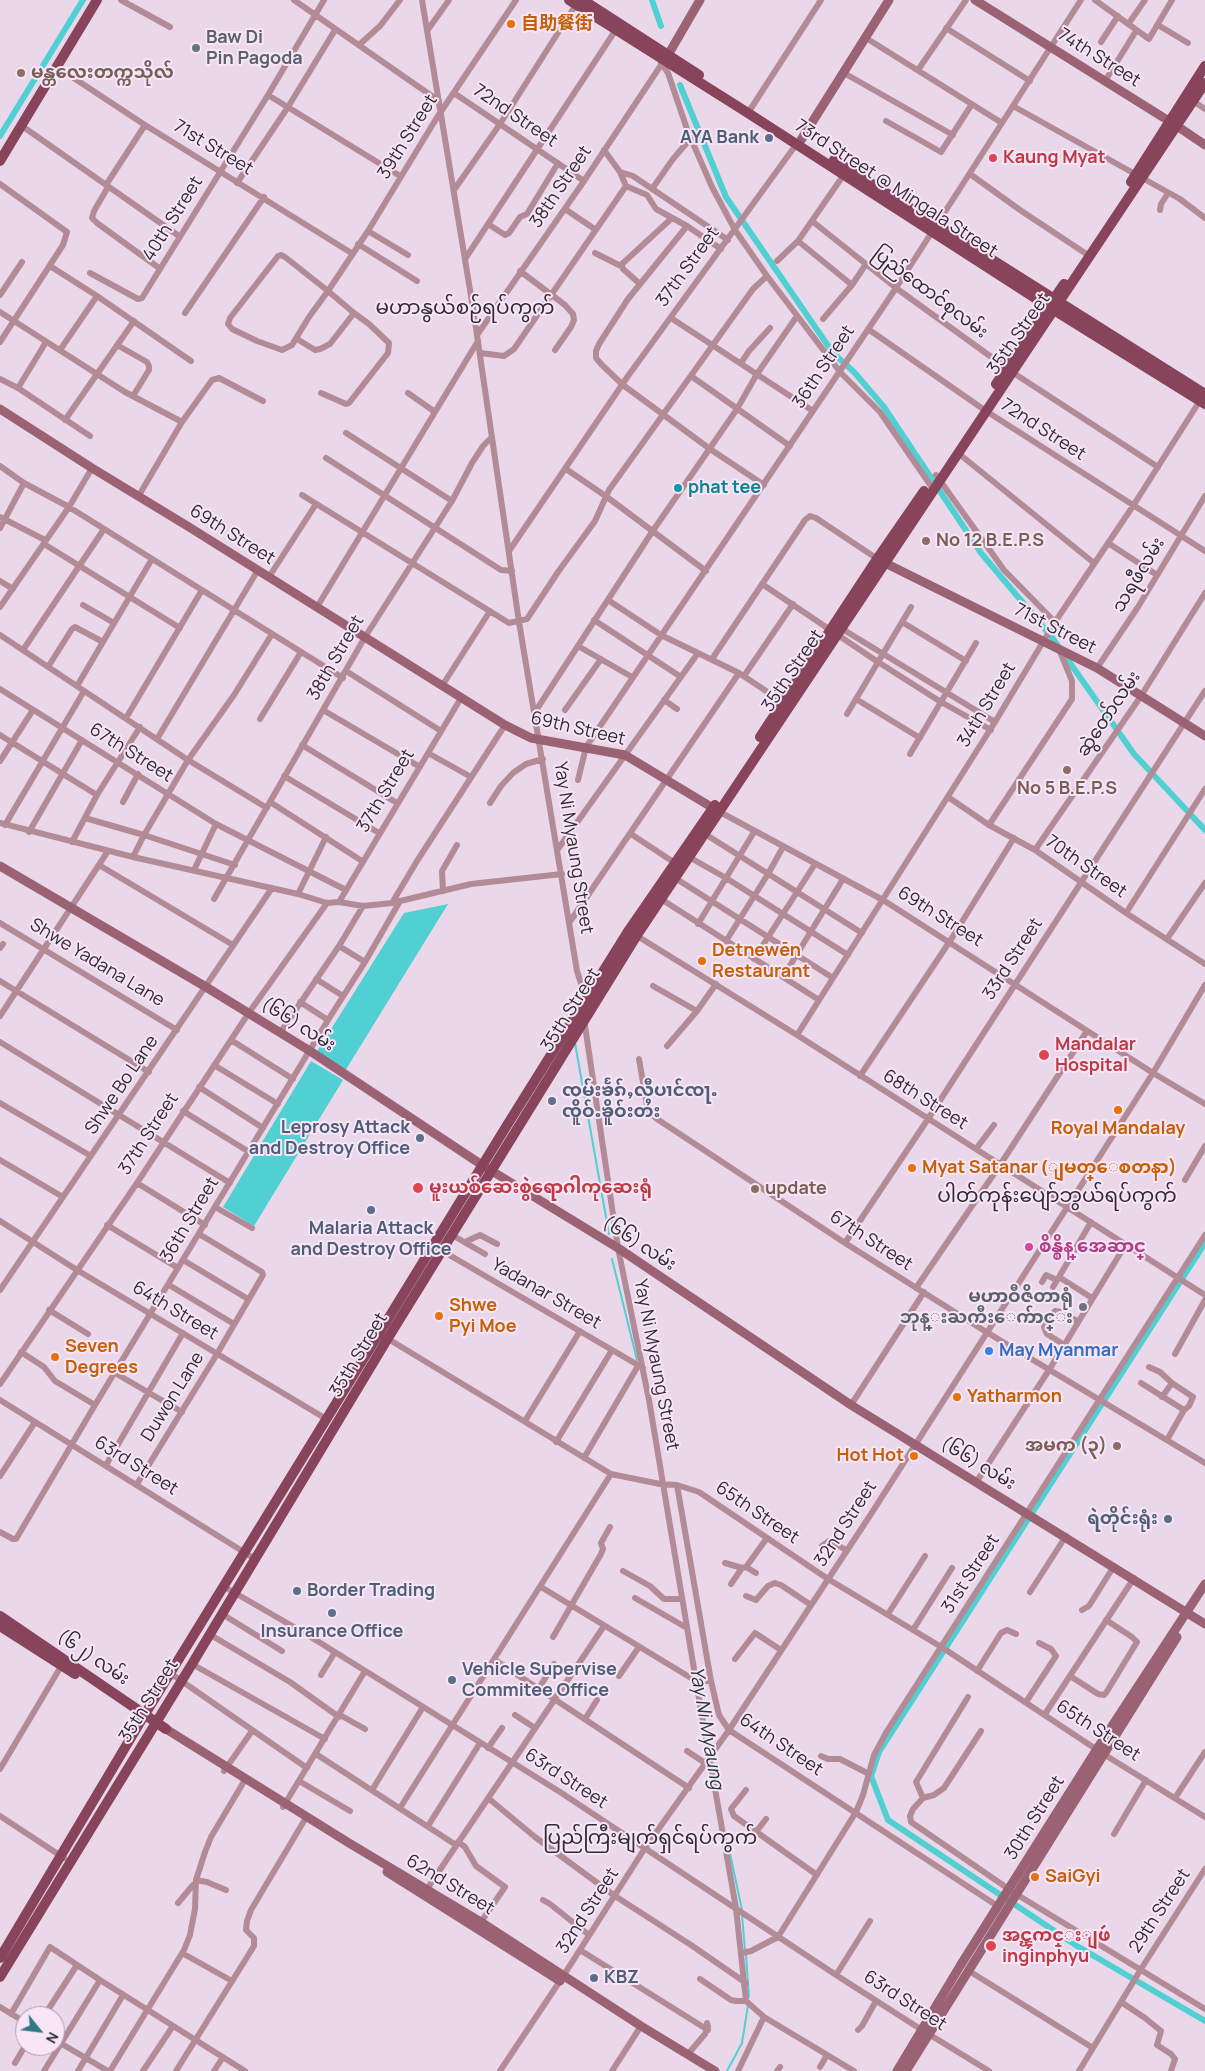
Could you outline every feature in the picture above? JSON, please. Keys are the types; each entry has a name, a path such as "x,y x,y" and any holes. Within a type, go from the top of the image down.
{"main road":[{"path":"0,161 98,0"},
{"path":"664,60 700,0"},
{"name":"37th Street","path":"798,142 844,73 889,0"},
{"name":"74th Street","path":"975,0 1205,145"},
{"name":"73rd Street @ Mingala Street","path":"577,1 664,60 750,110 1054,305 1204,397"},
{"name":"35th Street","path":"1174,124 1205,66"},
{"name":"35th Street","path":"536,1087 584,1018 675,863 716,810 1139,176 1174,124 1205,83"},
{"name":"69th Street","path":"0,409 505,725 531,738 625,755 716,810"},
{"name":"35th Street","path":"934,482 958,453 983,410"},
{"name":"71st Street","path":"881,561 1045,639 1059,649 1097,668 1205,736"},
{"name":"35th Street","path":"0,1958 65,1859 159,1727 181,1680 336,1424 384,1336 536,1087 586,999 633,933 661,899 705,834 716,810"},
{"name":"(၆၆) လမ်း","path":"0,866 206,987 310,1051 487,1167 618,1248 850,1405 977,1481 1205,1624"},
{"name":"35th Street","path":"437,1248 452,1234 487,1167"},
{"name":"35th Street","path":"0,1977 144,1716 326,1419 384,1336"},
{"name":"30th Street","path":"897,2071 969,1971 1008,1898 1105,1754 1143,1686 1205,1584"},
{"name":"30th Street","path":"1189,1613 1205,1593"},
{"name":"(၆၂) လမ်း","path":"0,1616 4,1629 63,1663 159,1727"},
{"name":"30th Street","path":"906,2071 925,2032 1097,1749 1143,1686"},
{"name":"62nd Street","path":"159,1727 709,2070"},
{"name":"62nd Street","path":"284,1805 304,1821 424,1892 481,1922 562,1979"},
{"name":"62nd Street","path":"639,2028 688,2054 709,2070"}],"street":[{"path":"121,0 170,27"},
{"path":"294,0 439,101"},
{"name":"40th Street","path":"90,273 140,299 268,95 324,0"},
{"path":"359,44 380,26 400,0"},
{"name":"Yay Ni Myaung Street","path":"422,0 478,338 519,622 540,739 577,971 586,999 584,1018 618,1248 687,1628 703,1681 710,1755 746,1952 747,2001"},
{"path":"426,31 450,0"},
{"name":"39th Street","path":"296,339 368,231 441,111 516,0"},
{"path":"750,110 822,0"},
{"path":"918,70 966,0"},
{"name":"36th Street","path":"578,780 586,747 896,288 1081,0"},
{"path":"1095,0 1149,39 1170,1"},
{"path":"1129,23 1145,0"},
{"path":"454,190 500,124 577,1"},
{"path":"1101,42 1118,16"},
{"path":"1158,25 1188,43"},
{"path":"465,259 617,27"},
{"path":"946,28 1030,81"},
{"path":"237,183 288,107 336,30"},
{"path":"1106,81 1136,31"},
{"path":"866,38 1002,123"},
{"path":"664,60 691,138 712,187 767,276 797,316 880,412 1004,570 1054,624"},
{"name":"38th Street","path":"317,607 520,271 565,209 664,60"},
{"name":"71st Street","path":"57,67 145,125 237,183 264,197 353,254"},
{"path":"844,73 953,135"},
{"name":"72nd Street","path":"454,93 538,148 584,181"},
{"path":"268,95 400,176"},
{"path":"1193,101 1205,109"},
{"path":"886,120 940,152 943,151 972,104"},
{"path":"1013,106 1139,176 1205,218"},
{"path":"145,125 107,186 92,218 159,268"},
{"path":"22,126 179,236"},
{"path":"652,189 673,159 691,138"},
{"name":"37th Street","path":"509,551 623,385 798,142"},
{"path":"604,150 620,172 626,186 647,195 656,209 687,226 721,249"},
{"path":"488,224 505,235 509,234 520,217 527,214 558,163"},
{"path":"620,172 628,173 728,240"},
{"path":"777,261 798,241 846,172"},
{"path":"970,174 1088,255"},
{"path":"0,184 67,232 50,266 0,342"},
{"path":"480,353 504,356 514,349 626,186"},
{"path":"1160,210 1161,204 1168,193"},
{"path":"185,313 264,197"},
{"path":"565,209 596,230"},
{"path":"621,266 672,218"},
{"name":"ပြည်ထောင်စုလမ်း","path":"812,221 896,288 1009,370 1158,467"},
{"path":"687,226 617,316 596,352 596,358 623,385 710,449 764,485"},
{"path":"368,231 408,254"},
{"path":"798,241 852,285"},
{"path":"358,244 417,281"},
{"path":"595,253 621,266 640,284"},
{"path":"321,393 346,404 349,403 388,353 389,343 369,324 285,257 278,256 230,318 228,324 232,329 282,350 292,345 296,339 309,348 320,350 330,344 354,313"},
{"path":"0,295 22,262"},
{"path":"823,319 852,285 866,264"},
{"path":"50,266 191,361"},
{"path":"520,271 571,310 574,320 555,350"},
{"path":"302,495 509,623 527,619 595,521 609,490 753,290 767,276"},
{"path":"60,350 97,296"},
{"path":"0,312 96,375 182,422"},
{"path":"535,712 652,532 737,409 757,374 797,316"},
{"path":"671,318 813,411"},
{"path":"65,420 134,321"},
{"path":"741,363 748,351 770,328"},
{"name":"72nd Street","path":"868,329 983,410 1205,551"},
{"path":"18,388 46,342"},
{"path":"117,345 146,362 149,366 149,370 133,396"},
{"path":"691,376 790,446"},
{"path":"138,497 182,422 216,378 220,378 263,401"},
{"path":"0,379 18,388 90,436"},
{"path":"408,393 435,412"},
{"name":"34th Street","path":"797,1035 991,730 1054,624 1204,397"},
{"path":"346,433 452,500"},
{"name":"38th Street","path":"214,899 365,637 452,500 472,463 483,446 492,437"},
{"path":"958,453 1094,563"},
{"path":"326,458 501,570 512,571"},
{"path":"0,466 24,483 69,507 301,652 441,731"},
{"path":"0,607 69,507 92,468"},
{"path":"566,469 607,497 706,571"},
{"path":"0,528 3,518 24,483"},
{"name":"သရဖီလမ်း","path":"1097,668 1205,496"},
{"path":"269,577 316,504"},
{"path":"712,659 805,520 810,516 816,518 881,561"},
{"path":"3,518 180,628"},
{"path":"22,650 104,529"},
{"path":"1108,543 1157,575"},
{"path":"77,686 152,559"},
{"path":"157,739 258,570"},
{"path":"0,581 13,589"},
{"path":"762,584 995,722"},
{"path":"126,718 202,590"},
{"name":"ဆွဲတော်လမ်း","path":"1035,850 1126,719 1205,593"},
{"path":"608,600 661,635 742,675 786,704"},
{"path":"569,923 666,780 793,604"},
{"path":"83,605 114,623"},
{"path":"847,714 911,607"},
{"path":"442,686 490,611"},
{"path":"594,620 681,677"},
{"path":"902,622 966,661"},
{"path":"48,667 75,627 103,642"},
{"path":"836,629 878,662 941,702 991,730"},
{"path":"133,857 188,760 229,702 272,634"},
{"path":"0,635 188,760 326,837 362,861"},
{"path":"910,754 976,643"},
{"path":"578,646 632,677"},
{"path":"989,825 1072,699 1072,681 1059,649"},
{"path":"260,719 301,652"},
{"path":"558,849 698,653"},
{"path":"565,710 600,659"},
{"name":"67th Street","path":"0,689 216,824 346,890"},
{"path":"84,691 3,824 133,857 298,894 327,903 339,902 363,906 400,901 471,884 562,874"},
{"name":"33rd Street","path":"845,1243 928,1119 1205,691"},
{"name":"37th Street","path":"339,902 397,802 461,698"},
{"path":"856,699 920,738"},
{"path":"664,700 677,709"},
{"path":"0,761 33,710"},
{"path":"323,710 420,767"},
{"path":"392,902 505,725"},
{"path":"72,842 97,795 140,727"},
{"path":"0,735 97,795"},
{"path":"29,832 82,740"},
{"path":"302,745 397,802"},
{"path":"428,753 471,777"},
{"path":"490,804 501,786 513,773 526,764 543,759"},
{"path":"122,802 138,774"},
{"path":"284,776 379,833"},
{"path":"1126,913 1205,789"},
{"name":"70th Street","path":"948,797 989,825 1035,850 1126,913 1205,964"},
{"name":"69th Street","path":"716,810 783,848 883,900 950,941 1153,1073 1205,1104"},
{"path":"85,818 234,864"},
{"path":"194,870 216,824"},
{"path":"698,924 754,832"},
{"path":"631,834 675,863"},
{"path":"705,834 862,933"},
{"path":"298,894 326,837"},
{"path":"860,1076 950,941 1014,838"},
{"path":"442,891 442,871 457,845"},
{"path":"726,941 783,848"},
{"path":"0,1016 45,950 108,851"},
{"path":"689,857 726,878 848,955"},
{"path":"754,959 815,864"},
{"path":"99,865 233,945"},
{"path":"675,878 833,978"},
{"path":"784,977 843,879"},
{"path":"1167,939 1205,883"},
{"name":"Shwe Bo Lane","path":"1,1285 34,1241 120,1116 266,894 272,888"},
{"path":"661,899 819,1000"},
{"name":"36th Street","path":"0,1532 15,1540 328,1020 393,916 400,901"},
{"name":"37th Street","path":"0,1384 137,1183 248,1014 327,903"},
{"path":"280,1033 339,946 363,906"},
{"name":"Shwe Yadana Lane","path":"0,923 177,1030"},
{"name":"68th Street","path":"633,933 797,1035 1205,1295"},
{"path":"339,946 365,962"},
{"path":"316,980 343,996"},
{"path":"0,981 149,1072"},
{"path":"667,1046 697,1011 716,984"},
{"path":"653,986 697,1011"},
{"name":"32nd Street","path":"500,2071 562,1979 645,1848 729,1730 988,1333 1153,1073 1205,986"},
{"path":"300,1002 328,1020"},
{"path":"916,1288 1087,1031"},
{"path":"231,1040 293,1079"},
{"path":"0,1042 230,1182"},
{"name":"67th Street","path":"638,1059 647,1106 651,1114 916,1288 1205,1463"},
{"path":"214,1065 278,1104"},
{"path":"199,1087 263,1128"},
{"path":"0,1103 91,1156"},
{"path":"183,1111 249,1152"},
{"path":"976,1149 994,1125"},
{"path":"1185,1180 1205,1146"},
{"path":"0,1160 63,1198"},
{"path":"137,1183 204,1225"},
{"path":"215,1207 252,1228"},
{"name":"64th Street","path":"0,1221 77,1270 336,1424"},
{"path":"1053,1287 1091,1222"},
{"path":"107,1225 178,1268"},
{"name":"Duwon Lane","path":"138,1484 218,1354 263,1273 199,1234"},
{"path":"452,1234 485,1254"},
{"path":"465,1242 480,1235 497,1244"},
{"name":"31st Street","path":"778,1937 856,1812 874,1755 887,1731 1033,1516 1101,1401 1180,1278 1205,1235"},
{"path":"977,1481 1049,1370 1077,1321 1126,1244"},
{"name":"Yadanar Street","path":"437,1248 641,1367"},
{"path":"183,1260 248,1299"},
{"path":"1042,1282 1046,1274 1058,1278 1092,1298"},
{"path":"168,1285 234,1324"},
{"path":"850,1405 924,1292"},
{"path":"1175,1354 1205,1300"},
{"path":"50,1310 88,1334"},
{"path":"1063,1344 1047,1334 1044,1328 1046,1323 1055,1311 1062,1312 1077,1321"},
{"path":"525,1421 580,1331"},
{"path":"106,1465 183,1333"},
{"name":"65th Street","path":"384,1336 611,1474 660,1484 677,1485 699,1492 828,1579 944,1649 1205,1817"},
{"path":"556,1442 612,1350"},
{"path":"21,1352 44,1367 55,1381 95,1405"},
{"path":"584,1458 641,1367"},
{"path":"1149,1367 1165,1376 1193,1397 1167,1440"},
{"path":"115,1373 182,1412"},
{"path":"1162,1396 1172,1383"},
{"path":"1141,1384 1184,1410"},
{"name":"63rd Street","path":"0,1400 138,1484 255,1560"},
{"path":"0,1476 35,1422"},
{"path":"400,1808 611,1474"},
{"path":"677,1485 703,1681"},
{"path":"553,1636 601,1554 603,1549 601,1543 610,1527"},
{"path":"1030,1592 1066,1536"},
{"path":"731,1584 766,1538"},
{"path":"822,1546 828,1541 846,1550"},
{"path":"888,1614 925,1556"},
{"path":"725,1563 744,1567 756,1573"},
{"path":"1082,1610 1087,1608 1114,1566"},
{"path":"913,1630 952,1568"},
{"path":"623,1571 650,1586 664,1599 682,1599"},
{"path":"1045,1714 1134,1578"},
{"path":"746,1596 756,1600 770,1584 775,1584 781,1585 811,1605"},
{"name":"63rd Street","path":"223,1586 335,1652 511,1762 876,2001 989,2071"},
{"path":"541,1587 639,1647 703,1681"},
{"path":"635,1598 687,1628"},
{"path":"222,1614 282,1651"},
{"path":"1070,1676 1098,1694 1104,1695 1106,1693 1137,1642 1106,1620"},
{"path":"424,1892 604,1626"},
{"path":"977,1671 1001,1633 1007,1630 1016,1634"},
{"path":"735,1659 755,1633 781,1650"},
{"path":"209,1634 290,1682 340,1716 365,1729"},
{"path":"1026,1702 1056,1656 1051,1649 1039,1643"},
{"path":"619,1676 639,1647"},
{"path":"321,1675 335,1652"},
{"path":"495,1660 688,1788"},
{"path":"0,1769 63,1663"},
{"path":"192,1664 326,1740"},
{"path":"539,1688 554,1664"},
{"path":"284,1805 326,1740 365,1671"},
{"path":"170,1674 307,1768"},
{"name":"64th Street","path":"703,1681 718,1715 729,1730 856,1812 1008,1898 1141,1969 1205,2009"},
{"path":"923,1798 916,1782 968,1697"},
{"path":"585,1718 597,1700"},
{"path":"372,1790 423,1707"},
{"path":"515,1715 535,1728"},
{"path":"488,1748 502,1728"},
{"path":"226,1768 252,1731"},
{"path":"981,1731 944,1788 934,1795 923,1798 910,1816 911,1822 1008,1898"},
{"path":"428,1826 480,1743"},
{"path":"687,1750 710,1755"},
{"path":"1175,1798 1205,1752"},
{"path":"316,1754 428,1826 465,1847 476,1866 505,1887 481,1922"},
{"path":"821,1756 828,1759 840,1758 869,1774"},
{"path":"178,1903 195,1882 211,1837 244,1780"},
{"path":"1114,1834 1146,1780"},
{"path":"299,1781 350,1811"},
{"path":"746,1790 731,1812 737,1820 817,1875"},
{"path":"488,1798 535,1837 615,1896 746,1983"},
{"path":"0,1816 65,1859"},
{"path":"756,1832 766,1819"},
{"path":"176,2071 255,1943 254,1938 246,1930 251,1910 304,1821"},
{"name":"29th Street","path":"1079,2071 1205,1869"},
{"path":"195,1882 207,1882 226,1890"},
{"path":"65,2046 108,2071 182,1953 190,1935 195,1909 195,1882"},
{"path":"542,1900 590,1935"},
{"path":"836,1975 870,1921"},
{"path":"746,1952 778,1937"},
{"path":"11,2014 50,1946 100,1980 245,2071"},
{"path":"580,1950 707,2026 688,2054"},
{"path":"182,1953 232,1981"},
{"path":"50,2006 77,1965"},
{"path":"969,1971 1093,2048"},
{"path":"700,1979 731,2000 736,2002 747,2001 764,2017 854,2071"},
{"path":"65,2032 100,1980"},
{"path":"78,2071 124,1995"},
{"path":"858,2030 876,2001"},
{"path":"1121,2002 1146,2018 1161,2031 1157,2045 1171,2054 1175,2060 1171,2071"},
{"path":"0,2007 15,2016"},
{"path":"738,2071 764,2017"},
{"path":"143,2071 173,2026"},
{"path":"612,2071 639,2028"},
{"path":"820,2067 827,2055"},
{"path":"15,2063 19,2056"},
{"path":"44,2071 51,2056"},
{"path":"214,2071 223,2057"}],"water":[{"path":"448,904 345,1071 316,1053 404,913"},
{"path":"311,1061 343,1080 254,1226 223,1207"}],"waterway":[{"path":"0,136 83,0"},
{"path":"652,0 661,26"},
{"path":"680,85 726,197 833,353 854,372 884,407 981,553 1051,636 1134,754 1205,830"},
{"name":"Yay Ni Myaung","path":"575,1043 609,1234"},
{"path":"1205,1243 879,1752 871,1776 888,1820 1077,1946 1205,2021"},
{"name":"Yay Ni Myaung","path":"612,1259 637,1360"},
{"name":"Yay Ni Myaung","path":"728,1844 742,1910"},
{"name":"Yay Ni Myaung","path":"742,1915 745,1950"},
{"name":"Yay Ni Myaung","path":"746,1955 749,1997"},
{"name":"Yay Ni Myaung","path":"727,2071 742,2043 748,2005"}],"place":[{"name":"自助餐街","path":"511,24"},
{"name":"Baw Di Pin Pagoda","path":"196,48"},
{"name":"မန္တလေးတက္ကသိုလ်","path":"21,73"},
{"name":"AYA Bank","path":"769,138"},
{"name":"Kaung Myat","path":"993,158"},
{"name":"phat tee","path":"678,488"},
{"name":"No 12 B.E.P.S","path":"926,541"},
{"name":"No 5 B.E.P.S","path":"1067,770"},
{"name":"Detnewēn Restaurant","path":"702,961"},
{"name":"Mandalar Hospital","path":"1044,1055"},
{"name":"ၸုမ်းၶႅၵ်ႇလီပၢင်ၸႃႉ ၸိူဝ်ႉၶိူဝ်းတႆး","path":"552,1101"},
{"name":"Royal Mandalay","path":"1118,1110"},
{"name":"Leprosy Attack and Destroy Office","path":"420,1138"},
{"name":"Myat Satanar (ျမတ္ေစတနာ)","path":"912,1168"},
{"name":"မူးယစ်ဆေးစွဲရောဂါကုဆေးရုံ","path":"418,1188"},
{"name":"update","path":"755,1189"},
{"name":"Malaria Attack and Destroy Office","path":"371,1210"},
{"name":"စိန္စိန္ အေဆာင္","path":"1029,1247"},
{"name":"မဟာဝီဇိတာရုံ ဘုန္းႀကီးေက်ာင္း","path":"1083,1307"},
{"name":"Shwe Pyi Moe","path":"439,1316"},
{"name":"May Myanmar","path":"989,1351"},
{"name":"Seven Degrees","path":"55,1357"},
{"name":"Yatharmon","path":"957,1397"},
{"name":"အမက (၃)","path":"1117,1446"},
{"name":"Hot Hot","path":"914,1456"},
{"name":"ရဲတိုင်းရုံး","path":"1168,1519"},
{"name":"Border Trading","path":"297,1591"},
{"name":"Insurance Office","path":"332,1613"},
{"name":"Vehicle Supervise Commitee Office","path":"452,1680"},
{"name":"SaiGyi","path":"1035,1877"},
{"name":"အင္ၾကင္းျဖဴ inginphyu","path":"991,1946"},
{"name":"KBZ","path":"594,1978"}],"district":[{"name":"မဟာနွယ်စဉ်ရပ်ကွက်","path":"465,308"},
{"name":"ပါတ်ကုန်းပျော်ဘွယ်ရပ်ကွက်","path":"1057,1196"},
{"name":"ပြည်ကြီးမျက်ရှင်ရပ်ကွက်","path":"650,1838"}]}
